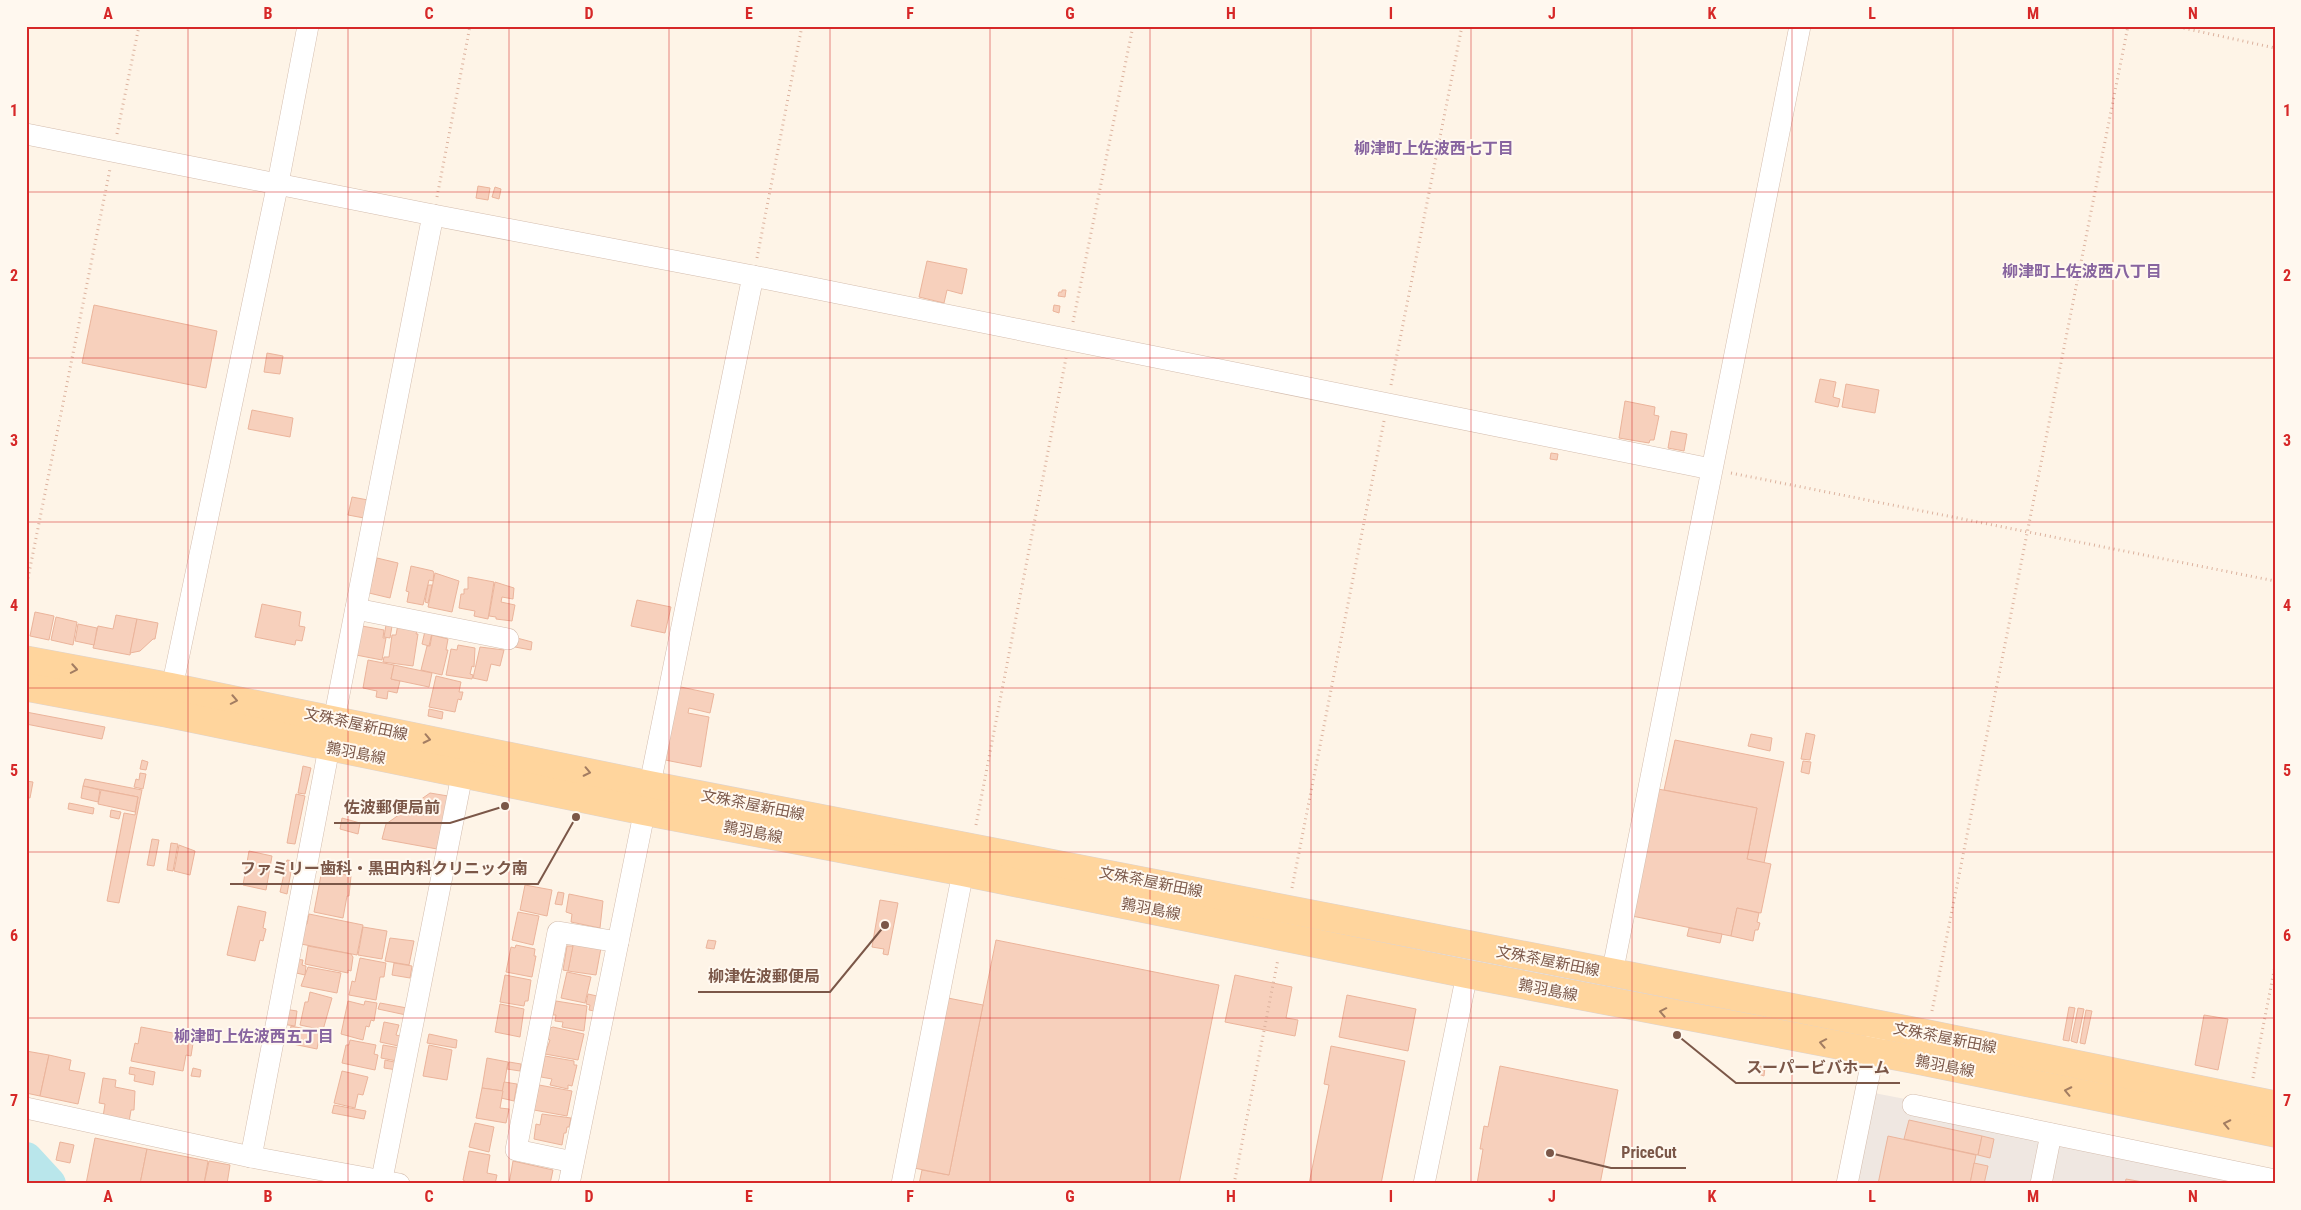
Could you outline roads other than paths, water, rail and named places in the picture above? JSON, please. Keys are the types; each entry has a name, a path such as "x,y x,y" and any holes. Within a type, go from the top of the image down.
{"main road":[{"name":"文殊茶屋新田線","path":"26,660 171,687 649,785 972,846 1612,974 1928,1034 2262,1102"},
{"name":"鶉羽島線","path":"26,687 166,713 462,775 963,872 2275,1134"}],"street":[{"path":"166,713 278,183 308,26"},
{"path":"1612,974 1800,26"},
{"path":"26,134 278,183 433,216 753,276 1711,469"},
{"path":"334,720 433,216"},
{"path":"569,1184 753,276"},
{"path":"356,609 508,639"},
{"path":"251,1157 329,748"},
{"path":"26,1108 251,1157 387,1182 462,775"},
{"path":"902,1184 963,872"},
{"path":"573,1162 516,1150 558,932 618,942"},
{"path":"1424,1184 1467,974"},
{"path":"1848,1184 1879,1026"},
{"path":"1913,1105 2051,1134 2230,1177 2275,1180"},
{"path":"2041,1184 2051,1134"}],"waterway":[{"path":"26,1159 49,1184"}],"place":[{"name":"佐波郵便局前","path":"505,806"},
{"name":"ファミリー歯科・黒田内科クリニック南","path":"576,817"},
{"name":"柳津佐波郵便局","path":"885,925"},
{"name":"スーパービバホーム","path":"1677,1035"},
{"name":"PriceCut","path":"1550,1153"}],"district":[{"name":"柳津町上佐波西七丁目","path":"1434,148"},
{"name":"柳津町上佐波西八丁目","path":"2082,271"},
{"name":"柳津町上佐波西五丁目","path":"254,1036"}]}
